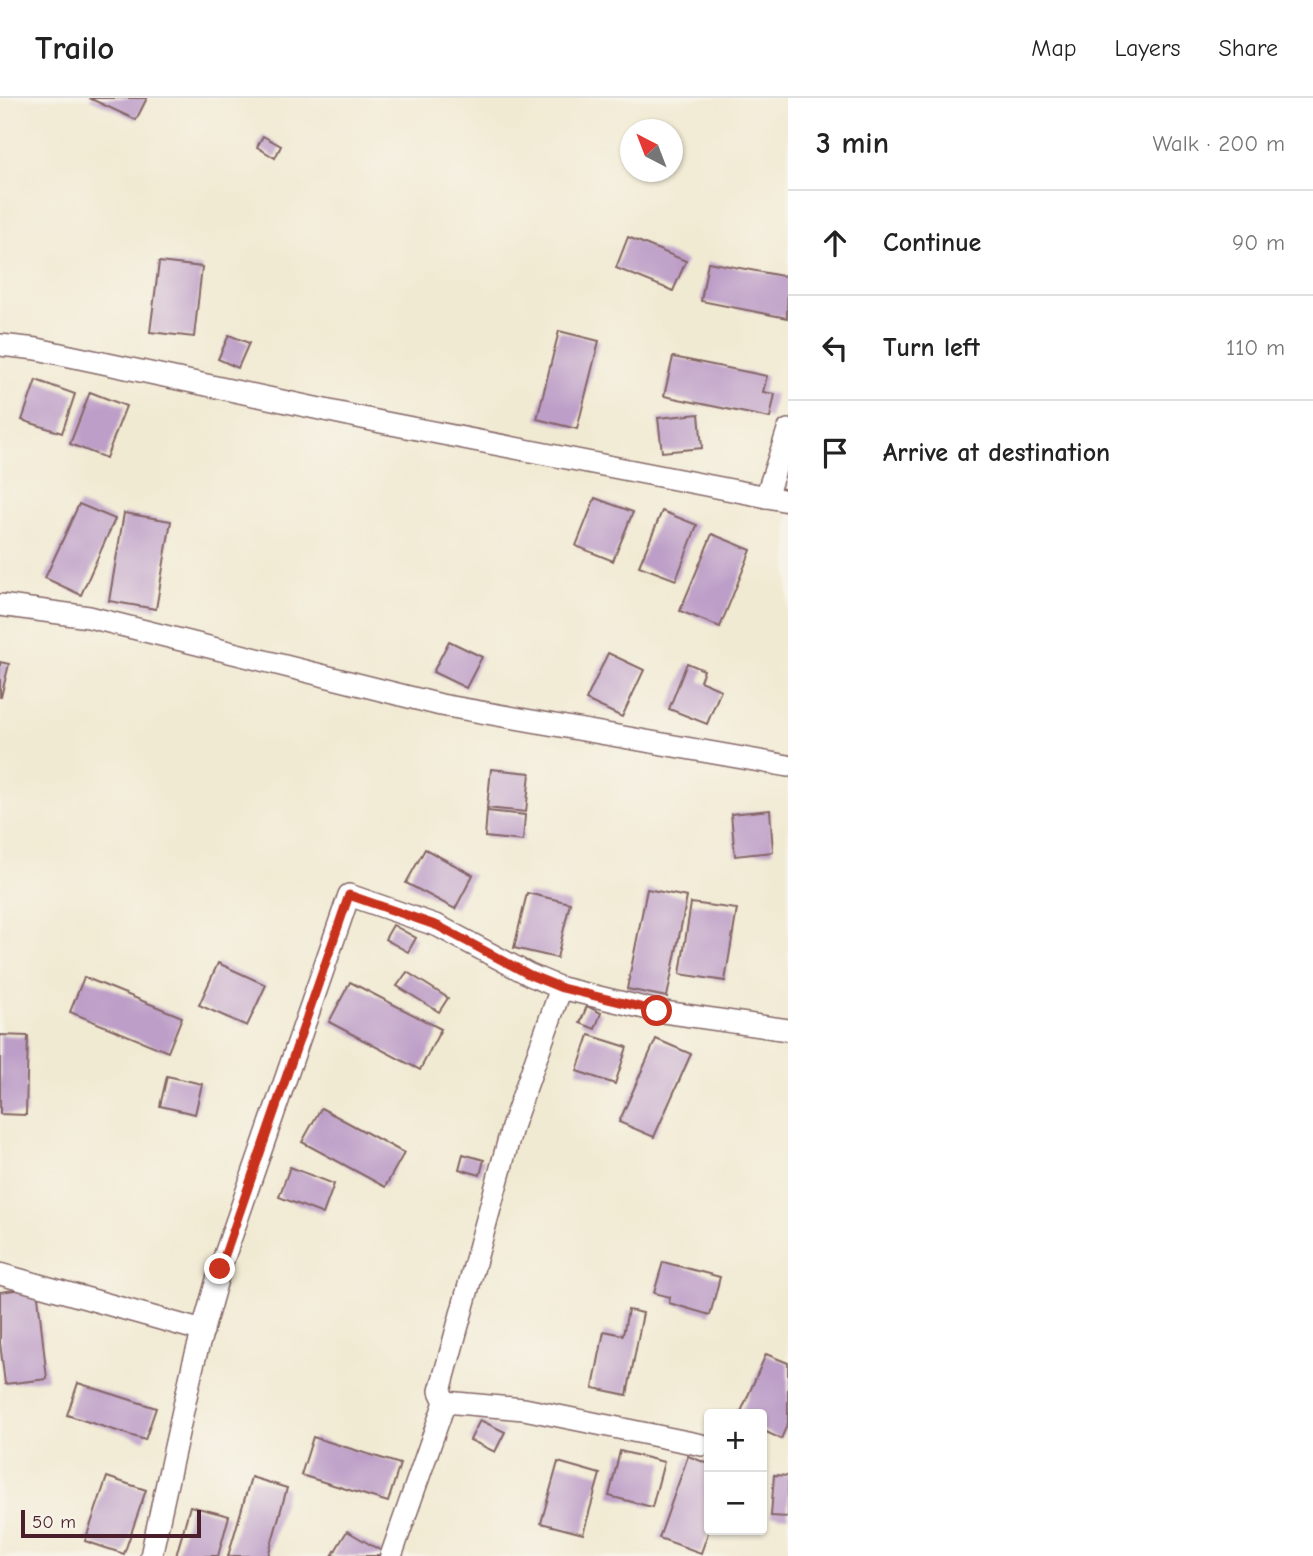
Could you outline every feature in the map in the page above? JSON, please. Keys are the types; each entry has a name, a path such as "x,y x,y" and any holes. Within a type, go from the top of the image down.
{"street":[{"path":"0,345 37,349 381,422 788,501"},
{"path":"766,497 788,430"},
{"path":"0,605 89,617 441,705 788,766"},
{"path":"151,1556 202,1332 220,1269 349,895 438,926 530,975 562,988 657,1011 788,1030"},
{"path":"391,1556 444,1402 440,1391 513,1125 562,988"},
{"path":"0,1274 202,1332"},
{"path":"444,1402 524,1409 702,1445"}],"building":[{"path":"89,98 147,98 136,120"},
{"path":"263,136 281,146 275,158 257,147"},
{"path":"628,237 686,261 673,291 616,268"},
{"path":"159,262 202,267 194,337 150,332"},
{"path":"708,262 788,277 787,318 701,301"},
{"path":"559,331 599,341 577,429 537,419"},
{"path":"229,335 249,343 238,368 218,359"},
{"path":"673,357 767,376 763,392 775,394 770,418 664,396"},
{"path":"36,380 75,394 62,433 22,420"},
{"path":"90,392 126,406 106,458 70,444"},
{"path":"699,414 702,448 662,452 658,418"},
{"path":"595,498 633,512 613,561 576,546"},
{"path":"79,504 115,519 81,595 45,578"},
{"path":"662,511 697,525 676,580 639,566"},
{"path":"124,513 171,521 156,609 109,601"},
{"path":"712,534 751,550 720,627 680,611"},
{"path":"449,641 482,657 466,688 433,672"},
{"path":"608,653 644,670 622,717 586,700"},
{"path":"0,662 9,664 1,697 0,697"},
{"path":"687,663 704,670 700,681 721,690 707,724 669,709"},
{"path":"491,769 530,773 526,812 487,808"},
{"path":"770,810 773,852 735,856 731,814"},
{"path":"487,811 525,815 523,841 485,837"},
{"path":"425,849 473,875 455,909 406,883"},
{"path":"647,889 687,897 667,997 627,989"},
{"path":"527,893 570,903 557,958 514,948"},
{"path":"691,903 737,909 725,981 680,974"},
{"path":"393,925 416,938 408,952 385,939"},
{"path":"218,963 266,985 247,1026 199,1005"},
{"path":"407,972 448,998 439,1012 397,986"},
{"path":"84,977 182,1017 168,1052 70,1012"},
{"path":"350,982 441,1029 420,1070 329,1022"},
{"path":"587,1006 601,1013 595,1029 580,1023"},
{"path":"0,1035 28,1036 26,1115 0,1114"},
{"path":"589,1035 627,1047 615,1084 577,1071"},
{"path":"656,1039 691,1054 654,1137 619,1122"},
{"path":"167,1076 202,1084 195,1114 160,1106"},
{"path":"321,1108 404,1153 385,1187 302,1142"},
{"path":"463,1154 484,1160 480,1175 459,1169"},
{"path":"290,1167 334,1184 323,1214 279,1197"},
{"path":"663,1262 720,1277 710,1315 669,1303 670,1297 654,1293"},
{"path":"37,1287 47,1379 5,1384 0,1343 0,1292"},
{"path":"628,1310 643,1313 627,1395 593,1388 604,1331 623,1335"},
{"path":"766,1354 788,1363 788,1423 781,1439 767,1432 767,1409 742,1409"},
{"path":"78,1383 156,1408 145,1440 67,1415"},
{"path":"480,1420 505,1432 495,1452 470,1440"},
{"path":"313,1437 400,1464 388,1502 301,1475"},
{"path":"620,1451 664,1462 652,1507 609,1496"},
{"path":"688,1456 704,1462 704,1535 707,1535 701,1553 659,1538"},
{"path":"558,1462 600,1474 583,1534 541,1523"},
{"path":"774,1475 788,1476 788,1517 771,1516"},
{"path":"107,1477 146,1490 124,1554 85,1541"},
{"path":"251,1477 287,1488 268,1556 228,1556"},
{"path":"190,1506 229,1516 218,1556 176,1556"},
{"path":"347,1531 383,1552 380,1556 332,1556"}],"route":[{"path":"220,1269 349,895 438,926 530,975 562,988 657,1011"}]}
